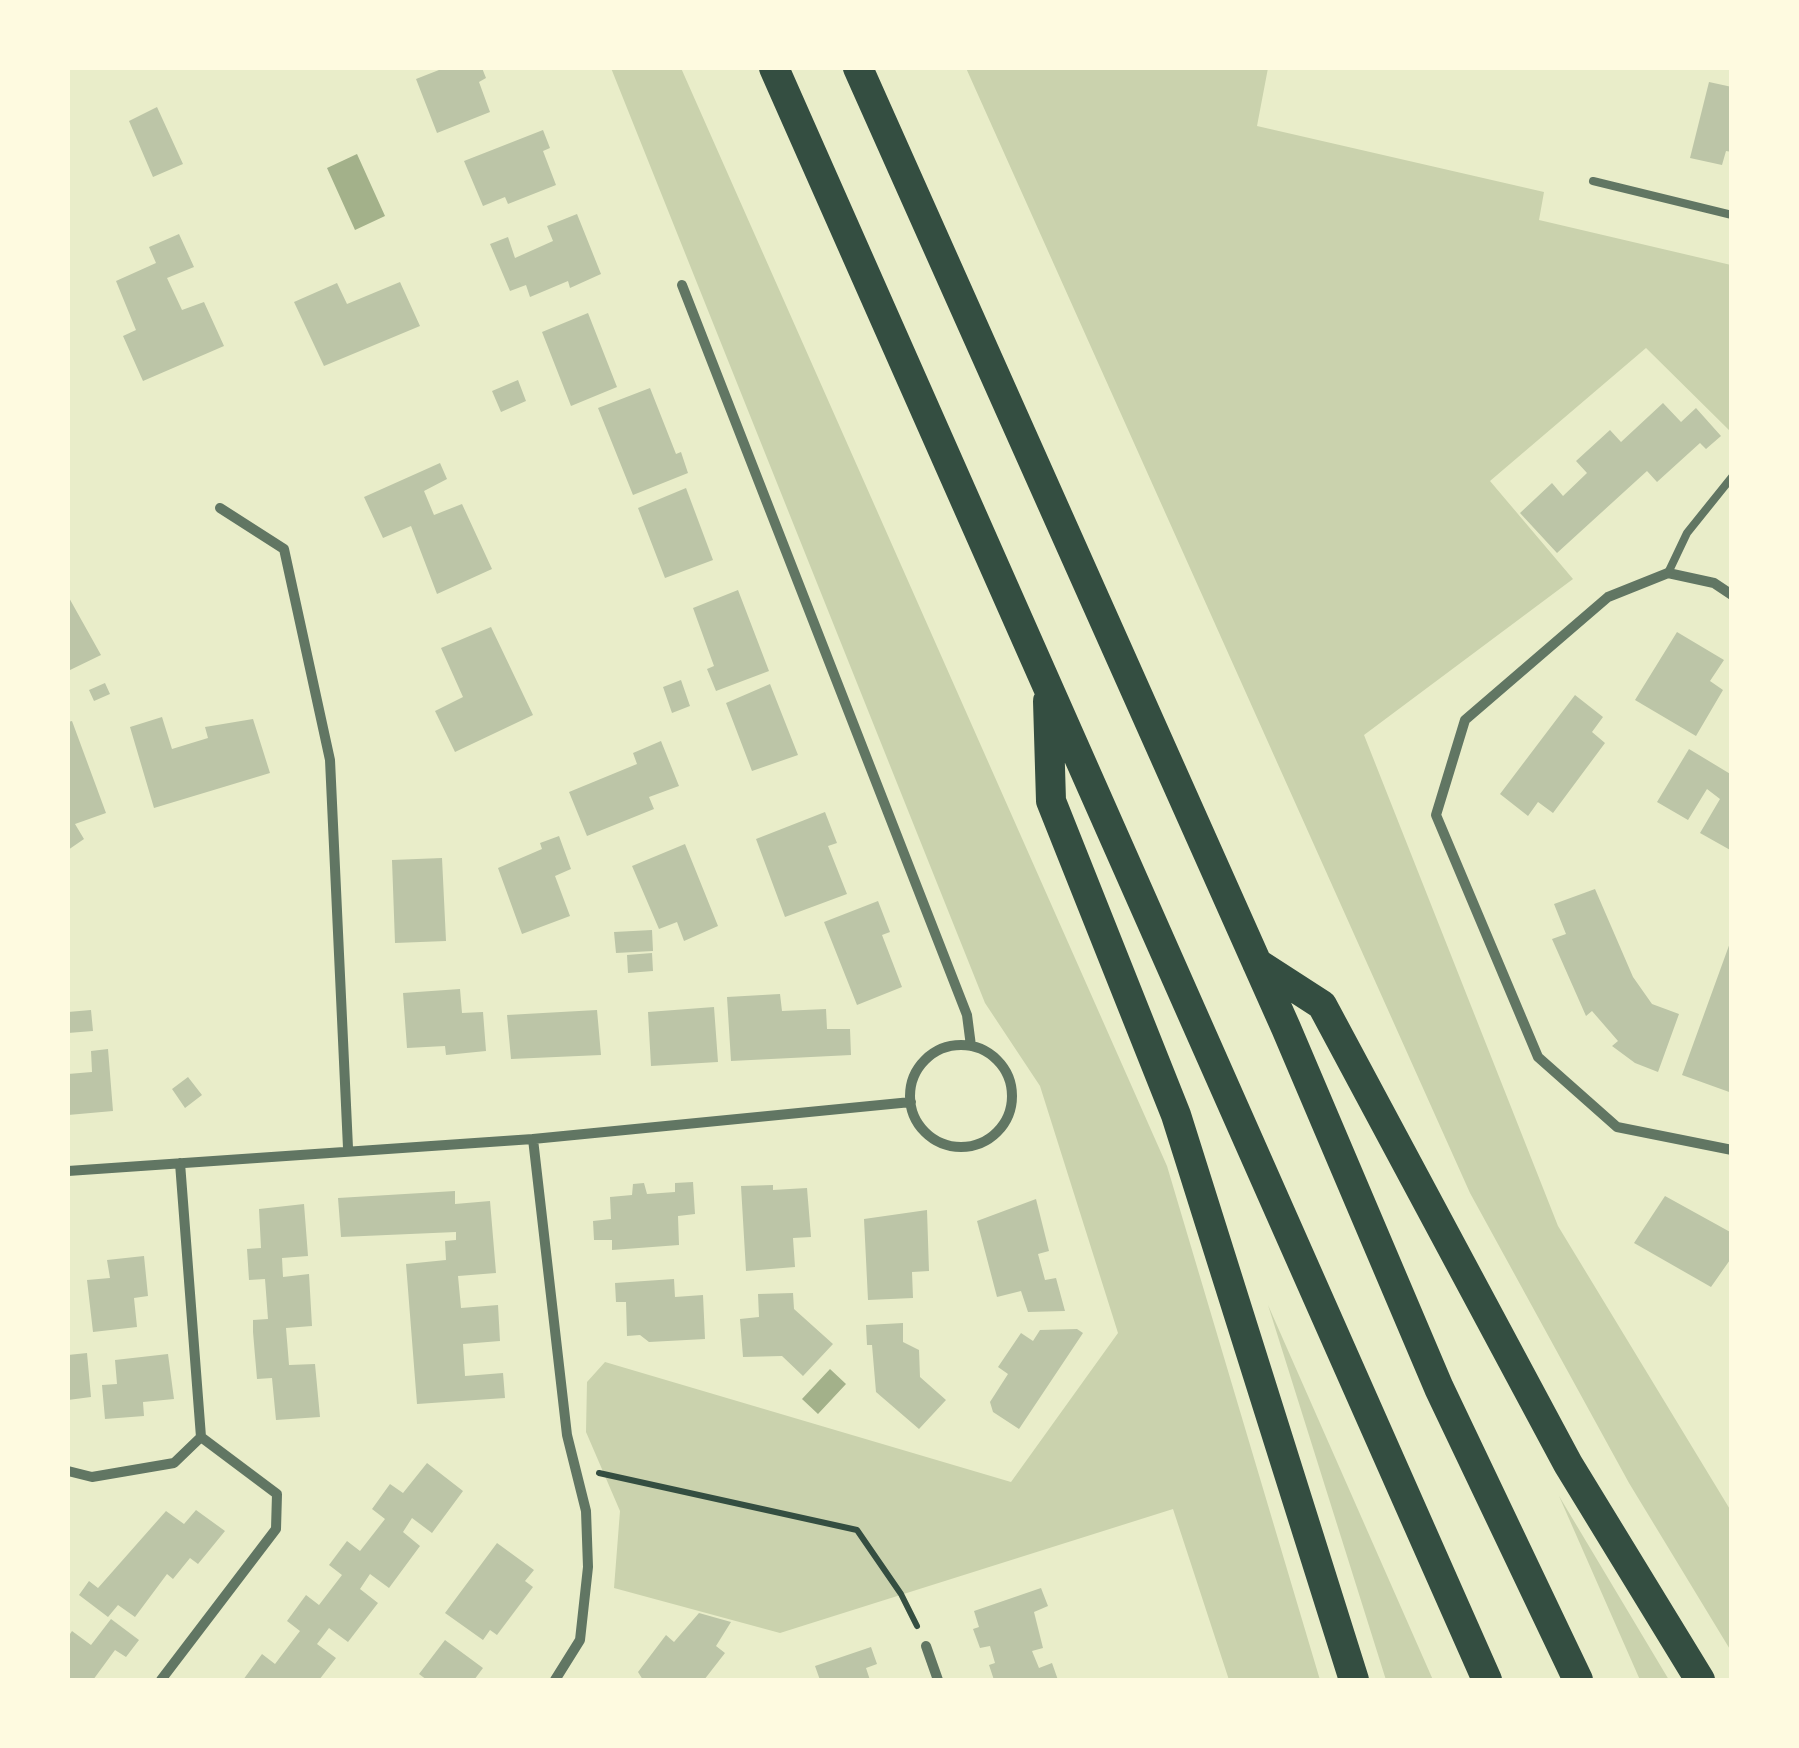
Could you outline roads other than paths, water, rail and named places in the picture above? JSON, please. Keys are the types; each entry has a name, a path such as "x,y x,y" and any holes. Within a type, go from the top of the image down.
{"highway":[{"path":"774,68 1486,1680"},
{"path":"858,68 1255,962 1439,1388 1578,1680"},
{"path":"1048,688 1052,801 1176,1115 1354,1680"},
{"path":"1255,962 1322,1005 1568,1464 1700,1680"}],"street":[{"path":"682,285 968,1015 971,1046"},
{"path":"220,508 284,550 330,760 348,1148"},
{"path":"1732,595 1714,583 1668,572 1608,597 1465,720 1436,815 1538,1057 1617,1127 1732,1150"},
{"path":"955,1046 971,1046 988,1052 1009,1078 1010,1112 1002,1128 973,1146 939,1143 915,1119 911,1086 926,1059 955,1046"},
{"path":"68,1172 348,1148 533,1139 910,1102"},
{"path":"533,1139 573,1470 586,1511 588,1567 580,1640 556,1680"},
{"path":"162,1680 276,1529 276,1494 202,1438 180,1164"},
{"path":"68,1470 92,1477 174,1463 202,1438"},
{"path":"926,1646 938,1680"}],"lane":[{"path":"1594,181 1732,215"},
{"path":"1668,572 1687,534 1732,478"}]}
